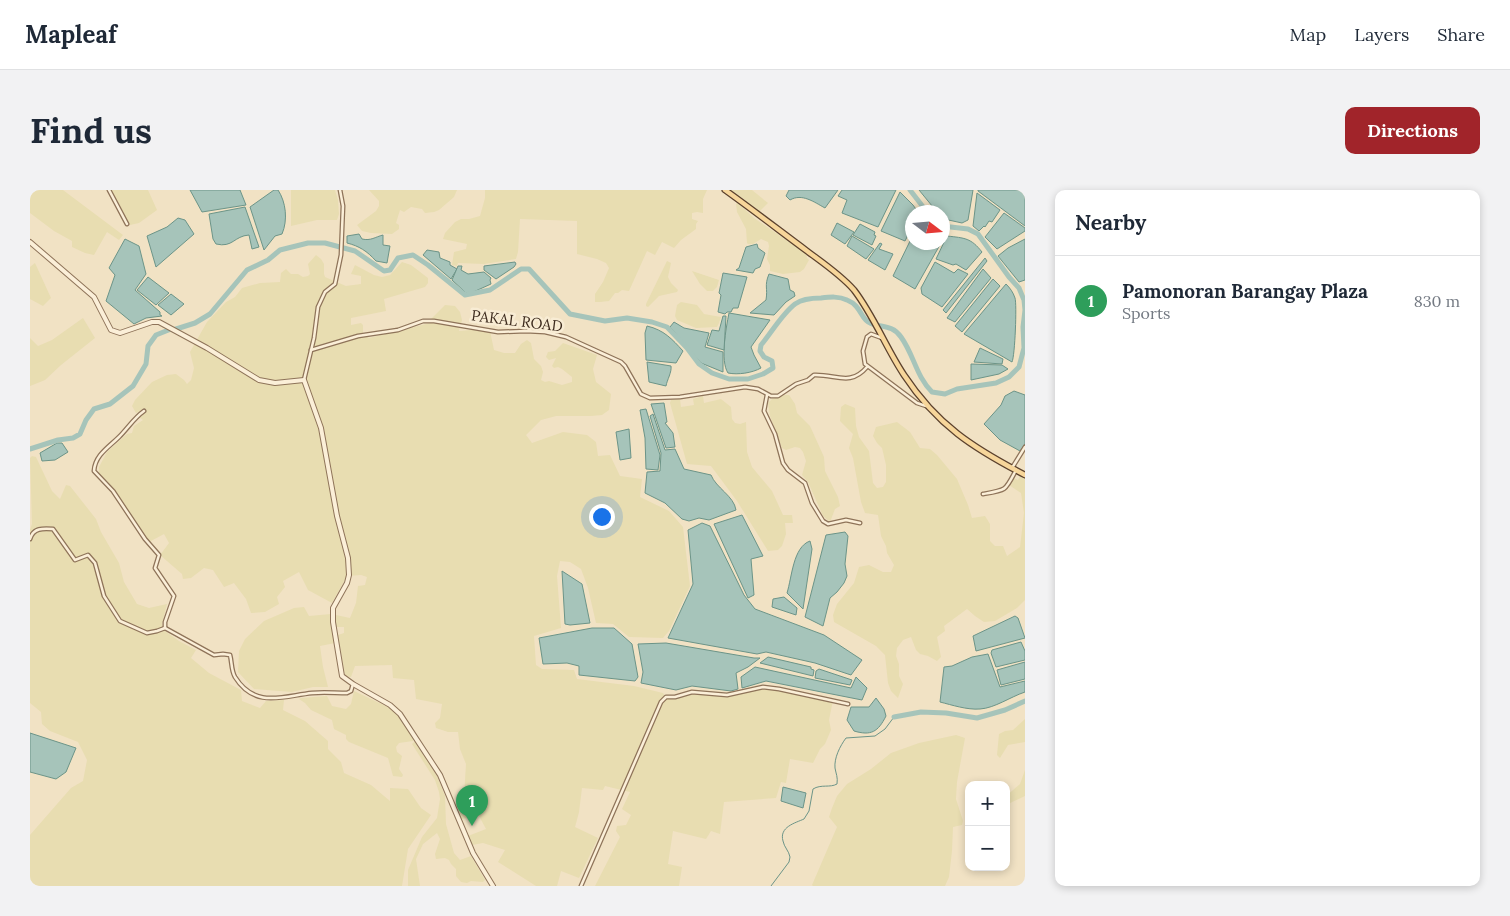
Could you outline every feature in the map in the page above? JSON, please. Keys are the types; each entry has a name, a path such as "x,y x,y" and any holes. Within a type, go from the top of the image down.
{"main road":[{"path":"725,190 842,278 854,290 880,331 903,373 926,406 962,438 1025,475"}],"street":[{"path":"109,190 127,224"},
{"path":"340,190 343,206 341,255 335,284 326,292 318,306 314,338 304,380 321,428 330,468 336,516 348,558 349,575 347,583 334,604 333,622 342,676 390,705 400,714 411,729 440,775 473,853 493,886"},
{"path":"30,242 94,298 111,330 120,333 155,321 207,348 259,380 274,383 304,380"},
{"name":"PAKAL ROAD","path":"311,350 358,336 392,331 423,321 434,320 498,332 544,332 566,337 621,362 641,394 646,397 680,397 745,387 758,389 767,395"},
{"path":"884,339 871,334 865,339 863,355 867,367 917,403 926,406"},
{"path":"860,523 846,520 828,524 823,521 812,503 805,483 788,470 783,463 775,434 764,411 767,395 773,397 782,395 796,384 808,380 814,374 840,379 850,378 858,376 867,367"},
{"path":"144,411 103,451 94,471 113,491 145,539 159,555 155,568 174,596 165,622 165,628"},
{"path":"983,494 1005,489 1025,446"},
{"path":"30,539 35,531 53,528 75,560 88,555 95,563 104,596 120,621 147,633 165,628 214,655 230,655 232,669 236,678 254,695 272,700 327,692 347,693 351,690 353,684"},
{"path":"581,886 664,698 696,692 727,696 756,688 771,687 848,704"}],"shaded area":[{"path":"30,190 63,190 123,235 119,240 107,232 94,255 72,247 72,241 54,231 30,213"},
{"path":"111,190 148,190 157,210 139,223 130,225"},
{"path":"291,190 335,190 339,214 337,220 317,220 291,226"},
{"path":"369,190 457,190 454,197 434,212 425,213 422,209 411,207 404,212 400,210 396,223 399,225 399,229 392,234 362,231 357,225 376,211 379,206 379,201"},
{"path":"485,190 707,190 703,199 703,213 692,213 692,219 698,221 696,229 674,248 662,242 655,255 647,251 629,291 622,290 615,293 609,301 595,302 595,294 609,268 606,263 597,259 577,254 577,221 520,219 516,259 484,264 458,263 457,266 452,265 454,252 466,249 467,244 443,239 445,233 455,222 461,219 480,216 485,198"},
{"path":"729,190 752,190 768,203 759,212"},
{"path":"738,203 754,218 806,253 809,260 804,269 800,272 783,274 770,271 767,259 768,242 761,239 753,244 747,243 746,229 737,212 736,204"},
{"path":"316,255 324,264 325,277 346,286 361,284 361,276 351,274 355,265 382,277 390,275 402,262 411,265 428,278 428,283 425,287 384,299 386,311 351,318 351,325 361,323 363,325 363,334 369,338 430,323 431,319 445,305 455,306 460,312 462,320 459,331 482,329 490,331 494,350 504,353 515,353 521,344 527,340 531,343 534,359 541,366 543,372 541,380 545,382 549,381 562,385 572,382 572,377 562,369 552,366 556,358 549,360 546,357 548,352 555,351 563,343 597,355 593,369 596,382 611,394 609,410 602,415 556,416 541,420 526,435 532,443 563,432 587,435 596,442 598,456 610,455 620,476 642,479 640,497 669,511 683,527 690,586 669,631 663,638 629,637 613,624 596,623 588,588 581,569 570,562 560,561 557,576 561,628 534,636 536,665 542,669 574,670 577,679 634,686 663,693 666,697 675,697 692,692 727,695 763,687 833,700 829,720 831,730 825,744 820,749 813,763 790,759 786,783 781,782 776,798 724,802 720,834 711,831 706,839 673,831 668,864 682,867 679,886 595,886 620,837 616,831 617,826 626,825 631,815 622,809 630,792 605,786 603,790 582,788 575,827 598,838 579,878 561,871 557,886 536,886 498,862 505,850 483,843 472,845 468,836 486,829 479,816 461,819 456,805 464,796 466,764 460,749 458,732 448,732 436,728 435,723 440,718 442,704 416,699 414,680 393,678 392,665 355,666 351,677 345,676 338,635 344,633 344,627 336,627 336,615 350,618 356,603 358,586 365,585 367,577 361,575 347,576 332,603 308,590 299,572 283,581 285,587 277,597 279,604 265,612 251,613 246,599 234,583 224,587 213,570 204,568 191,578 183,579 182,574 160,555 169,543 164,534 149,542 114,489 99,474 99,467 107,452 127,434 132,433 134,426 143,420 139,417 146,409 136,413 132,406 135,400 152,382 167,375 176,374 187,384 191,380 194,368 190,352 207,322 226,302 235,297 242,288 260,283 280,282 281,273 286,269 291,274 298,274 303,277 308,276 310,274 308,264"},
{"path":"667,261 671,263 668,277 678,290 677,292 659,296 648,307 646,304"},
{"path":"35,263 51,298 43,306 30,299 30,267"},
{"path":"692,271 719,280 717,287 713,291 707,291"},
{"path":"681,302 697,305 704,314 721,317 717,327 696,328 677,320 675,316 677,305"},
{"path":"83,318 95,338 45,380 30,386 30,338 38,346 52,340"},
{"path":"789,395 795,404 797,413 810,426 824,457 825,471 838,497 840,506 835,509 830,522 823,516 808,482 802,475 806,461 803,452 800,448 795,447 786,450 782,448 770,416 768,403 772,399"},
{"path":"703,396 704,403 721,399 731,407 732,419 735,423 746,422 747,452 752,467 772,491 783,515 792,515 793,523 785,523 786,534 782,546 778,550 768,551 737,501 711,466 687,464 670,403 671,400 680,399 681,407 694,405 693,399"},
{"path":"845,404 855,408 859,437 869,451 873,483 877,488 883,487 886,482 886,465 882,448 873,436 876,427 897,422 910,432 920,448 930,449 937,455 957,479 972,518 985,516 990,524 990,541 995,546 1003,546 1007,556 1020,547 1024,513 1021,493 1009,485 1013,478 1018,480 1020,476 1025,478 1025,600 1017,608 995,621 984,622 967,609 944,626 945,631 937,637 941,657 937,661 920,654 916,650 911,637 903,640 897,648 896,656 899,664 899,676 903,684 898,698 891,691 888,683 885,655 876,646 834,622 833,615 837,604 854,583 859,567 869,565 883,572 891,572 894,565 881,536 878,515 865,513 861,502 853,458 849,448 853,434 840,421 841,407"},
{"path":"32,456 36,457 52,491 60,499 66,485 70,486 96,519 101,532 119,563 124,582 137,604 149,608 167,604 162,624 165,631 196,650 191,658 209,673 241,690 242,701 260,708 266,701 284,700 283,710 305,721 328,741 328,749 341,762 344,773 371,785 390,801 390,788 408,789 421,808 431,815 408,849 402,886 30,886 30,835 71,788 83,781 87,760 78,742 50,731 42,724 41,712 30,703 30,530 32,524 30,458"},
{"path":"304,607 309,616 331,614 335,643 320,646 328,687 313,687 292,692 254,689 238,672 239,651 245,639 264,621 294,608"},
{"path":"354,691 388,707 398,714 413,736 413,741 399,743 396,747 397,752 402,756 399,769 403,775 402,777 393,776 388,758 349,742 346,739 346,735 334,729 332,720 311,710 299,699 327,696 332,706 346,709 351,704"},
{"path":"1025,719 1025,742 1008,745 1000,758 997,755 999,734 1013,730"},
{"path":"956,735 965,738 956,799 963,821 962,825 953,827 949,877 945,886 813,886 837,827 829,817 832,808 837,796 847,784 871,769 891,753 919,743"},
{"path":"416,740 437,776 445,796 446,824 454,853 460,860 471,856 485,880 483,882 461,882 456,876 456,869 449,860 445,858 436,859 435,854 440,839 437,833 423,844 416,859 420,886 408,886 408,870 422,837 437,818 440,799 435,780 412,744"},
{"path":"1025,770 1025,796 1010,803 1010,793 1020,784"}],"water":[{"path":"190,190 240,190 246,205 202,212"},
{"path":"274,190 278,190 283,200 285,211 284,229 282,234 275,236 264,250 250,207"},
{"path":"789,190 838,190 825,208 799,197 790,200 786,196"},
{"path":"842,190 896,190 878,227 842,213 847,200 838,196"},
{"path":"919,190 973,190 968,220 962,223 950,220 950,205 931,205"},
{"path":"978,190 1025,190 1025,226 978,191"},
{"path":"900,192 913,205 905,205 905,241 881,231"},
{"path":"977,193 1000,210 992,222 989,221 979,231 973,226"},
{"path":"245,207 259,247 252,249 249,235 240,237 230,243 216,244 213,239 209,214"},
{"path":"1004,213 1025,228 1025,231 997,249 985,237"},
{"path":"178,218 185,220 194,234 156,267 147,236 167,227"},
{"path":"837,223 854,232 845,244 831,235"},
{"path":"860,224 875,232 874,235 876,236 872,245 853,235"},
{"path":"359,234 362,239 383,235 383,245 390,246 387,263 376,261 363,249 347,243 347,236"},
{"path":"852,236 874,249 866,259 847,246"},
{"path":"950,236 967,240 982,252 966,270 956,264 953,265 936,259 940,250 950,250"},
{"path":"125,239 139,246 146,274 135,290 162,316 146,318 134,324 106,301 115,275 109,268"},
{"path":"1025,239 1025,280 1019,282 998,256"},
{"path":"880,243 882,244 879,249 893,254 885,270 868,260"},
{"path":"757,244 758,248 765,253 760,267 755,269 753,273 736,270 739,268 746,247"},
{"path":"427,250 439,252 440,258 450,262 450,265 457,269 451,279 423,255"},
{"path":"906,250 937,250 915,289 893,276"},
{"path":"985,258 987,261 946,313 943,310"},
{"path":"515,262 514,267 496,279 484,270 484,266"},
{"path":"935,262 954,273 958,269 968,274 942,307 922,294 921,288"},
{"path":"458,266 462,266 461,270 468,274 484,272 491,278 491,284 471,293 466,293 452,280"},
{"path":"983,269 991,278 955,322 947,318"},
{"path":"723,273 747,277 738,308 733,308 731,312 725,314 718,312"},
{"path":"769,274 788,279 790,290 794,292 795,296 786,302 774,315 750,313 766,300"},
{"path":"148,277 169,293 156,305 137,290"},
{"path":"993,279 1000,286 962,332 955,326"},
{"path":"1006,284 1016,302 1015,341 1012,362 964,334"},
{"path":"171,294 184,304 171,315 158,305"},
{"path":"729,313 770,320 751,347 761,368 745,373 728,373 724,361 724,353"},
{"path":"723,316 726,316 724,350 707,345 712,330 719,331"},
{"path":"674,322 684,328 709,333 705,347 723,352 723,372 701,363 670,327"},
{"path":"647,326 663,333 683,351 676,363 646,360 645,333"},
{"path":"980,348 1003,359 1002,364 974,362"},
{"path":"647,362 671,366 666,386 649,382"},
{"path":"971,364 1002,365 1008,369 999,374 971,380"},
{"path":"1014,391 1025,395 1025,444 1020,451 1000,440 984,424 1001,405 1005,396"},
{"path":"664,403 667,422 665,423 673,433 675,447 666,448 651,404"},
{"path":"646,409 660,455 658,470 646,469 645,438 640,410"},
{"path":"653,414 665,450 675,449 684,469 711,475 713,480 732,500 736,510 709,520 699,518 689,521 682,519 665,503 645,493 647,472 660,471 661,453 650,416"},
{"path":"629,429 631,458 620,460 616,432"},
{"path":"57,443 62,443 68,452 55,460 42,461 40,453"},
{"path":"742,515 763,556 751,559 754,595 748,598 714,524"},
{"path":"702,523 710,526 744,595 755,609 824,635 862,660 851,675 815,663 766,652 757,654 668,638 693,584 688,530"},
{"path":"845,532 848,536 845,564 847,576 844,583 830,598 823,626 805,617 826,535"},
{"path":"810,541 812,549 803,609 787,593 794,563 800,549"},
{"path":"562,571 582,584 590,623 565,624"},
{"path":"784,597 797,608 796,615 772,607 773,599"},
{"path":"1015,616 1018,618 1025,638 976,651 973,636"},
{"path":"592,628 614,628 632,644 638,677 635,681 579,675 579,666 567,663 543,664 539,638"},
{"path":"1021,642 1025,651 1025,660 996,667 991,653 992,650"},
{"path":"666,643 760,658 736,673 738,689 731,691 692,686 676,690 641,683 643,672 638,644"},
{"path":"988,654 1000,687 1025,681 1025,692 980,709 965,708 940,702 944,667 952,666 972,657"},
{"path":"768,657 811,667 814,670 813,676 760,663"},
{"path":"1025,662 1025,679 1001,685 997,670"},
{"path":"755,667 851,688 856,677 867,688 862,700 766,681 742,688 741,677"},
{"path":"819,669 852,680 850,685 815,678 816,671"},
{"path":"876,698 884,709 886,716 880,726 869,733 854,731 847,720 851,707 869,707"},
{"path":"30,733 76,748 66,772 56,779 30,772"},
{"path":"783,787 806,793 803,808 781,801"}],"waterway":[{"path":"910,190 922,205"},
{"path":"30,449 58,440 73,438 80,434 86,420 94,409 110,404 133,386 146,364 148,346 156,335 195,323 210,314 247,270 268,260 280,250 308,243 325,243 355,251 384,271 390,270 398,258 413,255 465,295 490,290 521,269 529,269 570,314 605,321 627,318 652,322 667,327 699,364 712,373 729,379 748,379 773,368 772,361 764,357 760,351 761,345 781,318 795,304 811,299 841,298 856,306 867,321 874,325 890,328 898,333 922,379 932,392 945,394 957,389 996,383 1009,377 1019,367 1024,348 1024,300 1019,288 978,234 968,229 950,227"},
{"path":"894,717 921,712 946,713 977,718 1005,710 1025,701"},
{"path":"771,886 789,862 790,857 784,845 783,832 792,824 804,819 809,811 813,789 837,784 835,760 846,738 875,736 885,729 894,717"}],"place":[{"name":"Pamonoran Barangay Plaza","path":"472,826"}]}
